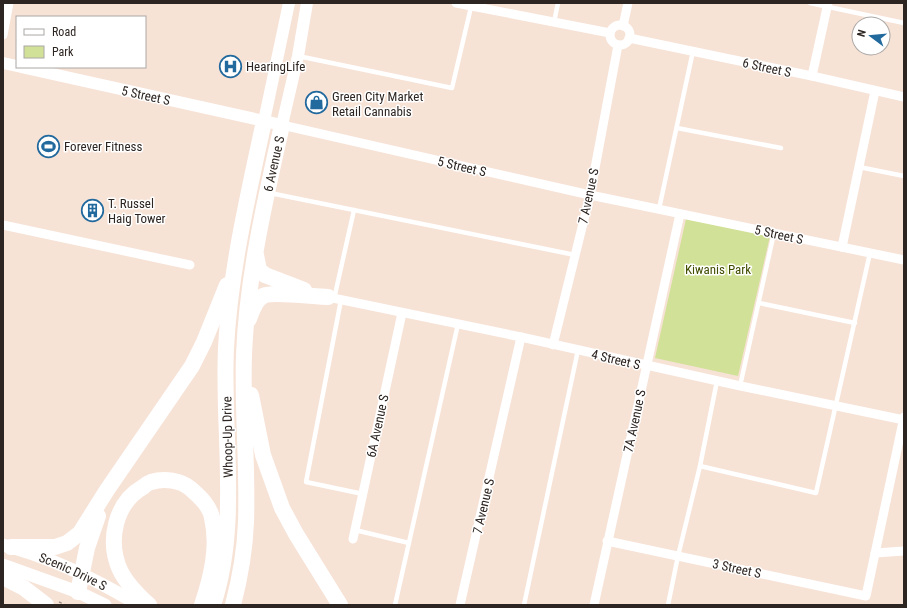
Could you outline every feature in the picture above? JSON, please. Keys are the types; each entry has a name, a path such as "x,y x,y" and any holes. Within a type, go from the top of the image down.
{"highway":[{"name":"6 Avenue S","path":"234,267 264,121"},
{"name":"6 Avenue S","path":"246,326 255,250 266,192 282,125"},
{"path":"255,250 259,270 265,275 335,299"},
{"path":"7,546 55,547 67,543 80,533 107,490 192,366 204,342 234,267"},
{"name":"Whoop-Up Drive","path":"213,605 223,567 226,539 226,349 234,267"},
{"path":"246,326 254,305 263,296 282,294 335,299"},
{"name":"Whoop-Up Drive","path":"233,605 244,551 246,521 244,358 246,326"},
{"path":"244,358 263,455 282,508 296,534 340,605"},
{"path":"149,605 136,593 120,571 114,555 114,533 118,518 125,502 135,491 150,482 165,480 178,482 188,486 206,504 212,517 214,554 211,577 202,605"},
{"path":"78,592 88,548 107,490"},
{"path":"3,577 24,588 46,605"}],"main road":[{"name":"Scenic Drive S","path":"7,546 81,574 139,605"},
{"name":"Scenic Drive S","path":"3,565 78,592 105,605"}],"street":[{"path":"3,35 9,3"},
{"name":"6 Avenue S","path":"264,121 289,3"},
{"name":"6 Avenue S","path":"282,125 298,56 307,3"},
{"path":"456,3 610,33"},
{"path":"623,26 628,3"},
{"path":"812,76 828,5"},
{"path":"617,26 623,26 628,30 629,38 624,44 615,44 611,39 610,33 617,26"},
{"name":"6 Street S","path":"629,38 812,76 904,97"},
{"name":"7 Avenue S","path":"553,345 590,195 618,45"},
{"path":"3,63 16,66"},
{"name":"5 Street S","path":"26,68 590,195 904,260"},
{"path":"842,247 875,91"},
{"name":"7A Avenue S","path":"594,605 680,214"},
{"path":"3,225 190,265"},
{"name":"4 Street S","path":"335,299 521,337 740,386 904,419"},
{"name":"6A Avenue S","path":"354,534 402,313"},
{"name":"7 Avenue S","path":"460,605 521,337"},
{"path":"904,419 875,553 904,551"},
{"name":"3 Street S","path":"607,541 866,596 875,553"}],"lane":[{"path":"554,22 558,3"},
{"path":"810,3 828,5 904,23"},
{"path":"298,56 452,88 471,7"},
{"path":"659,209 693,51"},
{"path":"677,128 781,148"},
{"path":"858,166 904,176"},
{"path":"266,192 575,255"},
{"path":"354,210 335,299 306,482 363,494"},
{"path":"740,386 774,233"},
{"path":"700,466 816,493 837,406 870,253"},
{"path":"759,304 855,323"},
{"path":"395,605 458,324"},
{"path":"524,605 578,350"},
{"path":"668,605 718,381"},
{"path":"354,534 409,543"}],"green space":[{"name":"Kiwanis Park","path":"686,219 770,236 738,376 655,358"}],"place":[{"name":"HearingLife","path":"230,66"},
{"name":"Green City Market Retail Cannabis","path":"316,103"},
{"name":"Forever Fitness","path":"48,146"},
{"name":"T. Russel Haig Tower","path":"92,210"}]}
